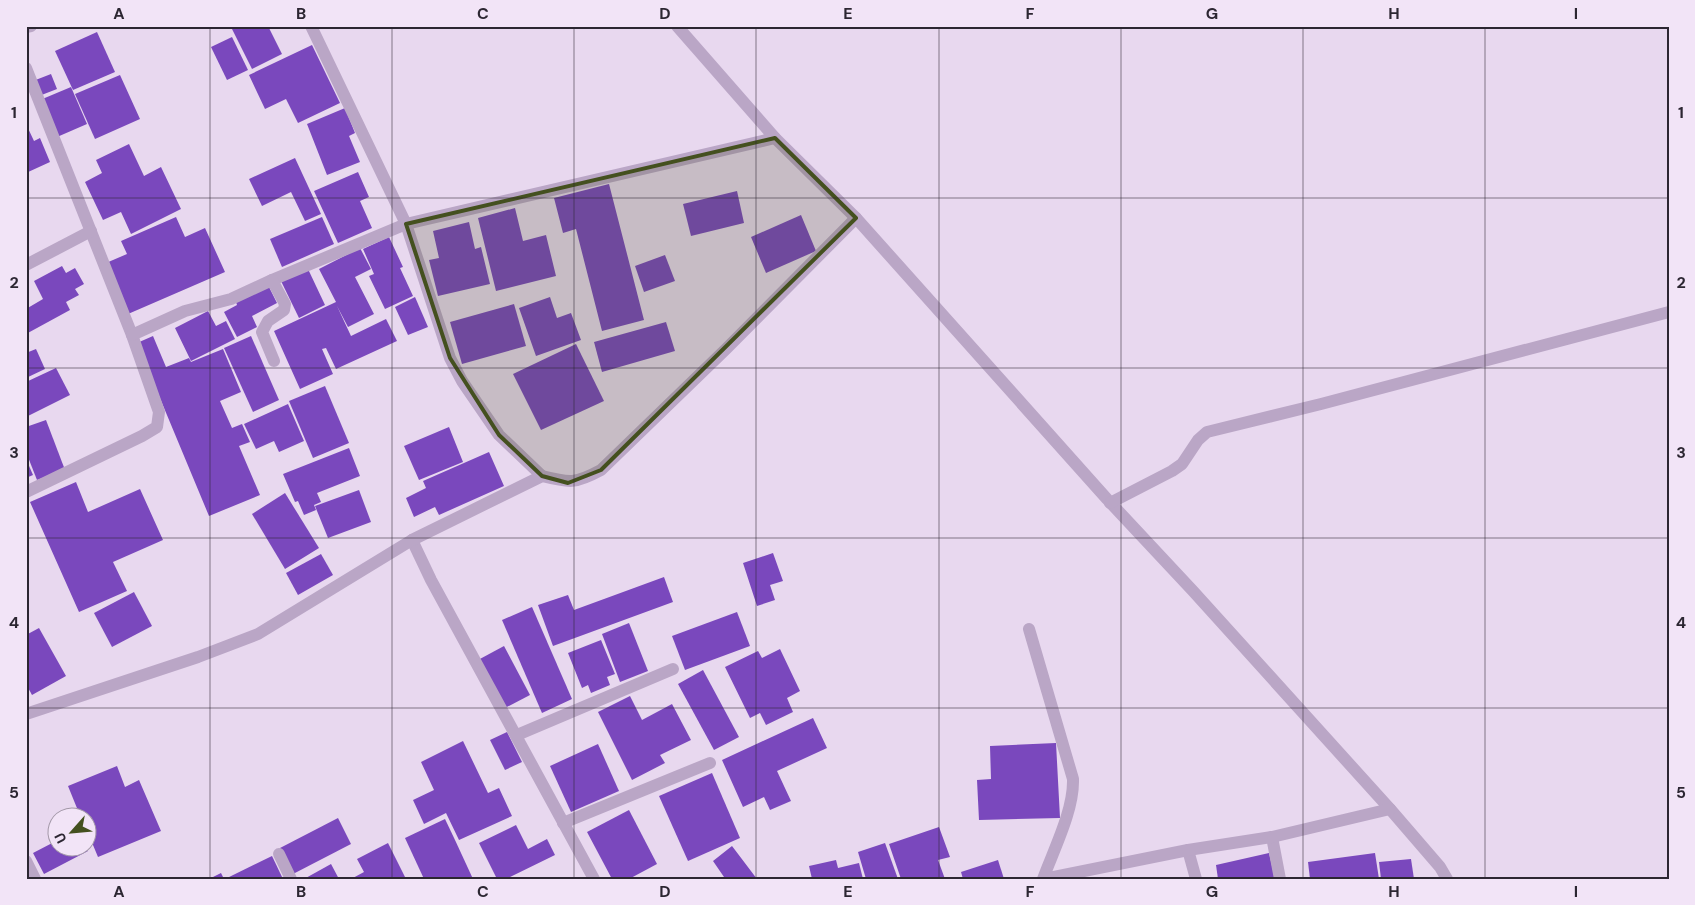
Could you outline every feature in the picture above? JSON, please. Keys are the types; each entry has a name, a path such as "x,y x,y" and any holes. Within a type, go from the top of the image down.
{"street":[{"path":"26,27 31,26"},
{"path":"311,26 406,224 450,358 462,381 499,436 542,476 568,483 586,478 601,470 726,349 856,218"},
{"path":"677,26 775,138 856,218 1108,501 1193,591 1390,809 1440,867 1447,879"},
{"path":"26,68 132,336 159,412 157,427 26,492"},
{"path":"132,336 185,311 231,299 406,224 775,138"},
{"path":"26,265 90,231"},
{"path":"272,280 285,304 284,310 268,321 262,332 274,361"},
{"path":"1108,501 1172,471 1182,464 1198,440 1206,432 1669,312"},
{"path":"26,714 198,657 258,634 412,540 542,476"},
{"path":"412,540 431,580 594,879"},
{"path":"1029,629 1073,779 1073,794 1070,807 1044,879"},
{"path":"517,735 673,669"},
{"path":"563,823 710,762"},
{"path":"1044,879 1188,850 1272,837 1390,809"},
{"path":"1272,837 1280,879"},
{"path":"1188,850 1196,879"},
{"path":"279,854 292,879"},
{"path":"26,861 35,879"}],"highlighted area":[{"path":"775,138 856,218 601,470 568,483 542,476 499,435 450,358 406,224"}],"building":[{"path":"238,26 268,26 282,54 252,69 232,29"},
{"path":"97,32 115,72 73,90 55,51"},
{"path":"232,37 248,70 227,80 211,47"},
{"path":"312,45 340,103 298,123 286,99 265,109 249,75"},
{"path":"51,74 57,89 39,96 33,81"},
{"path":"120,75 140,119 95,139 75,94"},
{"path":"71,87 87,124 57,137 40,100"},
{"path":"345,108 355,133 349,136 360,162 327,175 307,124"},
{"path":"26,124 34,141 40,138 50,162 26,173"},
{"path":"129,144 144,176 161,167 181,209 131,234 121,212 103,220 85,182 102,173 96,160"},
{"path":"295,158 321,214 305,221 291,192 262,206 249,179"},
{"path":"358,172 369,197 360,201 372,228 338,243 314,191"},
{"path":"609,184 644,320 602,331 576,229 563,233 554,198"},
{"path":"737,191 744,223 691,236 683,204"},
{"path":"515,208 523,241 546,235 556,276 496,291 478,218"},
{"path":"801,215 816,251 766,273 751,237"},
{"path":"176,217 185,237 205,228 225,272 128,314 106,263 127,254 121,241"},
{"path":"322,217 334,244 282,267 270,239"},
{"path":"469,222 475,249 481,247 490,284 438,296 429,260 439,258 433,231"},
{"path":"389,237 403,267 400,268 413,296 385,309 369,276 374,274 363,249"},
{"path":"360,248 371,269 355,277 374,314 348,327 337,306 351,336 386,319 397,341 336,369 326,348 322,349 333,374 300,389 274,331 336,302 319,269"},
{"path":"665,255 675,281 644,292 635,266"},
{"path":"62,266 66,273 75,268 84,284 75,289 79,295 66,302 70,310 26,334 26,309 43,299 34,281"},
{"path":"308,269 325,305 299,318 281,281"},
{"path":"268,285 277,303 252,316 257,327 237,337 224,312 237,305 236,302"},
{"path":"415,297 428,327 408,335 395,307"},
{"path":"550,297 557,318 571,313 581,340 536,356 519,308"},
{"path":"514,304 526,346 462,364 450,322"},
{"path":"208,311 216,326 226,321 235,339 191,361 175,328"},
{"path":"666,322 675,351 602,372 594,342"},
{"path":"153,336 166,367 189,358 191,362 223,349 241,392 220,401 232,428 242,424 250,442 239,446 260,495 209,516 137,343"},
{"path":"251,336 279,400 253,412 224,348"},
{"path":"576,344 604,401 541,430 513,374"},
{"path":"36,349 45,369 26,378 26,353"},
{"path":"56,368 70,395 28,416 26,382"},
{"path":"325,386 349,443 313,458 289,401"},
{"path":"288,404 304,441 279,452 274,441 256,449 244,424"},
{"path":"46,420 65,470 37,480 26,452 26,427"},
{"path":"449,427 463,462 419,480 404,446"},
{"path":"349,448 360,476 317,493 321,502 314,505 316,510 304,515 298,501 295,502 283,474"},
{"path":"489,452 504,486 439,515 435,507 414,517 406,498 426,488 423,481"},
{"path":"26,459 33,475 26,478"},
{"path":"76,482 88,512 140,489 163,540 113,562 127,591 79,612 30,502"},
{"path":"359,490 371,522 328,538 315,506"},
{"path":"285,493 319,548 285,569 252,514"},
{"path":"773,553 783,581 770,585 775,600 757,606 743,563"},
{"path":"321,554 333,575 298,595 286,573"},
{"path":"664,577 673,602 553,646 538,605 568,595 574,610"},
{"path":"134,592 152,626 112,647 94,613"},
{"path":"532,607 572,699 542,713 502,620"},
{"path":"737,612 750,646 685,670 672,636"},
{"path":"629,623 648,671 620,682 602,634"},
{"path":"39,628 66,676 32,695 26,684 26,635"},
{"path":"601,640 615,674 607,677 610,685 591,693 588,685 582,688 568,653"},
{"path":"504,646 530,695 503,709 478,660"},
{"path":"780,649 800,691 787,698 793,712 766,725 760,713 750,718 725,667 758,651 762,658"},
{"path":"703,670 739,737 714,750 678,684"},
{"path":"630,696 642,720 672,704 691,740 660,755 665,763 632,780 598,712"},
{"path":"813,718 827,748 777,771 791,801 770,810 764,797 743,807 722,760"},
{"path":"507,732 522,762 505,770 490,740"},
{"path":"463,741 488,793 499,788 512,816 459,840 446,813 424,824 413,800 434,790 421,762"},
{"path":"1056,743 1060,818 979,820 977,780 991,779 990,746"},
{"path":"598,744 619,791 571,812 550,766"},
{"path":"117,766 125,787 139,780 161,831 98,857 98,808 77,808 68,786"},
{"path":"712,773 740,838 688,861 659,796"},
{"path":"629,810 657,864 629,879 612,879 587,832"},
{"path":"338,818 351,844 293,874 280,848"},
{"path":"445,819 473,879 424,879 405,838"},
{"path":"516,825 528,849 547,839 555,855 506,879 497,879 479,843"},
{"path":"939,827 950,857 938,860 945,879 901,879 889,844"},
{"path":"388,843 406,879 351,879 364,872 357,859"},
{"path":"885,843 898,879 866,879 858,852"},
{"path":"48,845 48,858 75,858 44,874 33,853"},
{"path":"732,846 757,879 722,879 724,877 713,861"},
{"path":"1269,853 1275,879 1218,879 1216,865"},
{"path":"1375,853 1379,879 1310,879 1308,862"},
{"path":"272,856 283,879 225,879"},
{"path":"1411,859 1414,879 1381,879 1379,862"},
{"path":"836,860 838,868 859,863 863,879 812,879 809,866"},
{"path":"998,860 1004,879 963,879 961,872"},
{"path":"331,864 339,879 304,879"},
{"path":"221,873 224,879 209,879"}]}
